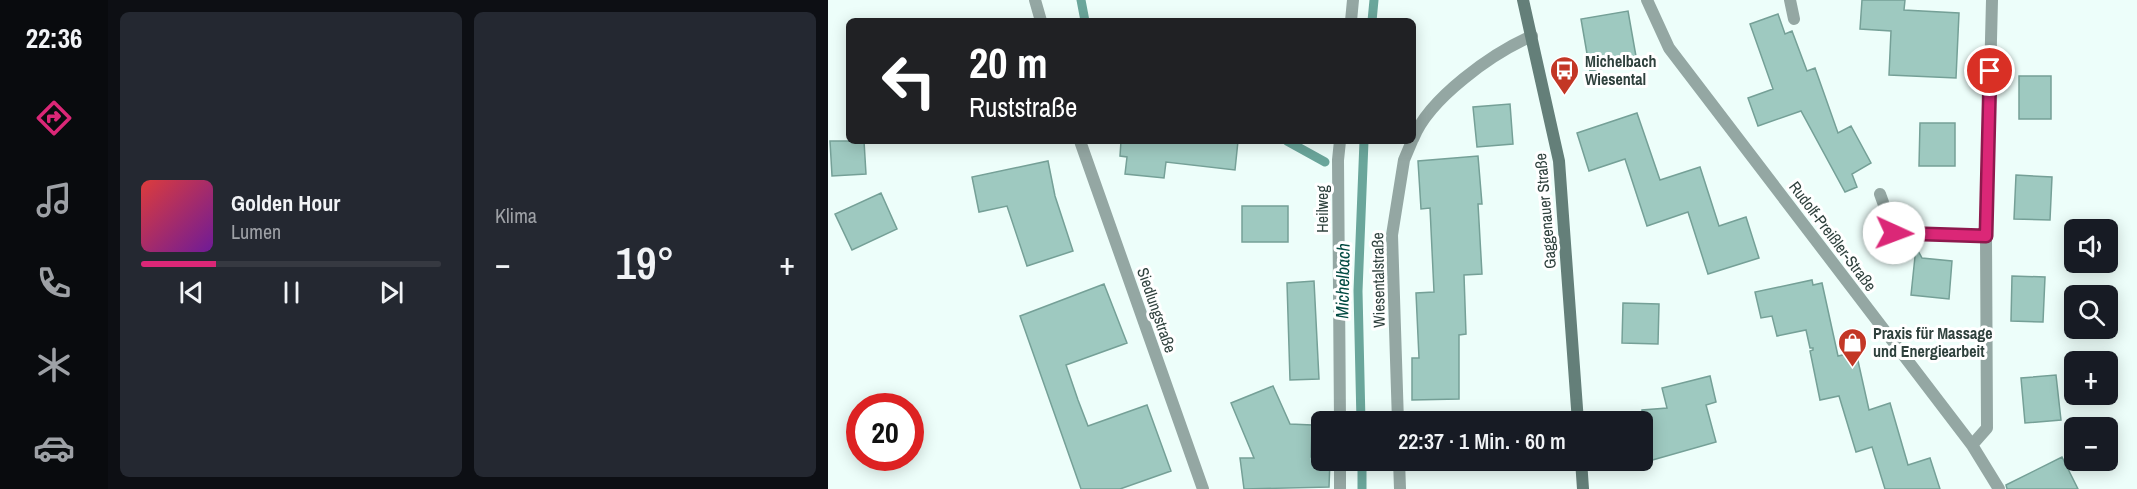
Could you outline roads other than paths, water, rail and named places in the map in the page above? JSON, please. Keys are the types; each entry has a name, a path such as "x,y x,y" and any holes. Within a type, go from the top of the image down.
{"main road":[{"name":"Gaggenauer Straße","path":"1522,0 1559,161 1577,411"},
{"path":"1582,471 1583,489"}],"street":[{"path":"1035,0 1040,18"},
{"path":"1351,18 1353,0"},
{"name":"Rudolf-Preißler-Straße","path":"1647,0 1669,48 1972,445 1999,489"},
{"path":"1790,0 1794,19"},
{"path":"1972,445 1987,428 1986,236 1992,0"},
{"name":"Wiesentalstraße","path":"1416,130 1418,125 1459,82 1508,46 1532,36"},
{"name":"Siedlungstraße","path":"1081,144 1203,489"},
{"name":"Heilweg","path":"1340,144 1340,411"},
{"name":"Wiesentalstraße","path":"1398,411 1392,235 1404,160 1410,144"},
{"path":"1880,194 1894,233 1986,236"},
{"path":"1340,471 1340,489"},
{"path":"1399,471 1400,489"}],"waterway":[{"path":"1081,0 1084,18"},
{"name":"Michelbach","path":"1372,18 1374,0"},
{"path":"1292,144 1325,162"},
{"name":"Michelbach","path":"1361,411 1358,291 1364,144"},
{"name":"Michelbach","path":"1362,471 1362,489"}],"place":[{"name":"Michelbach Wiesental","path":"1564,96"},
{"name":"Praxis für Massage und Energiearbeit","path":"1852,368"}]}
